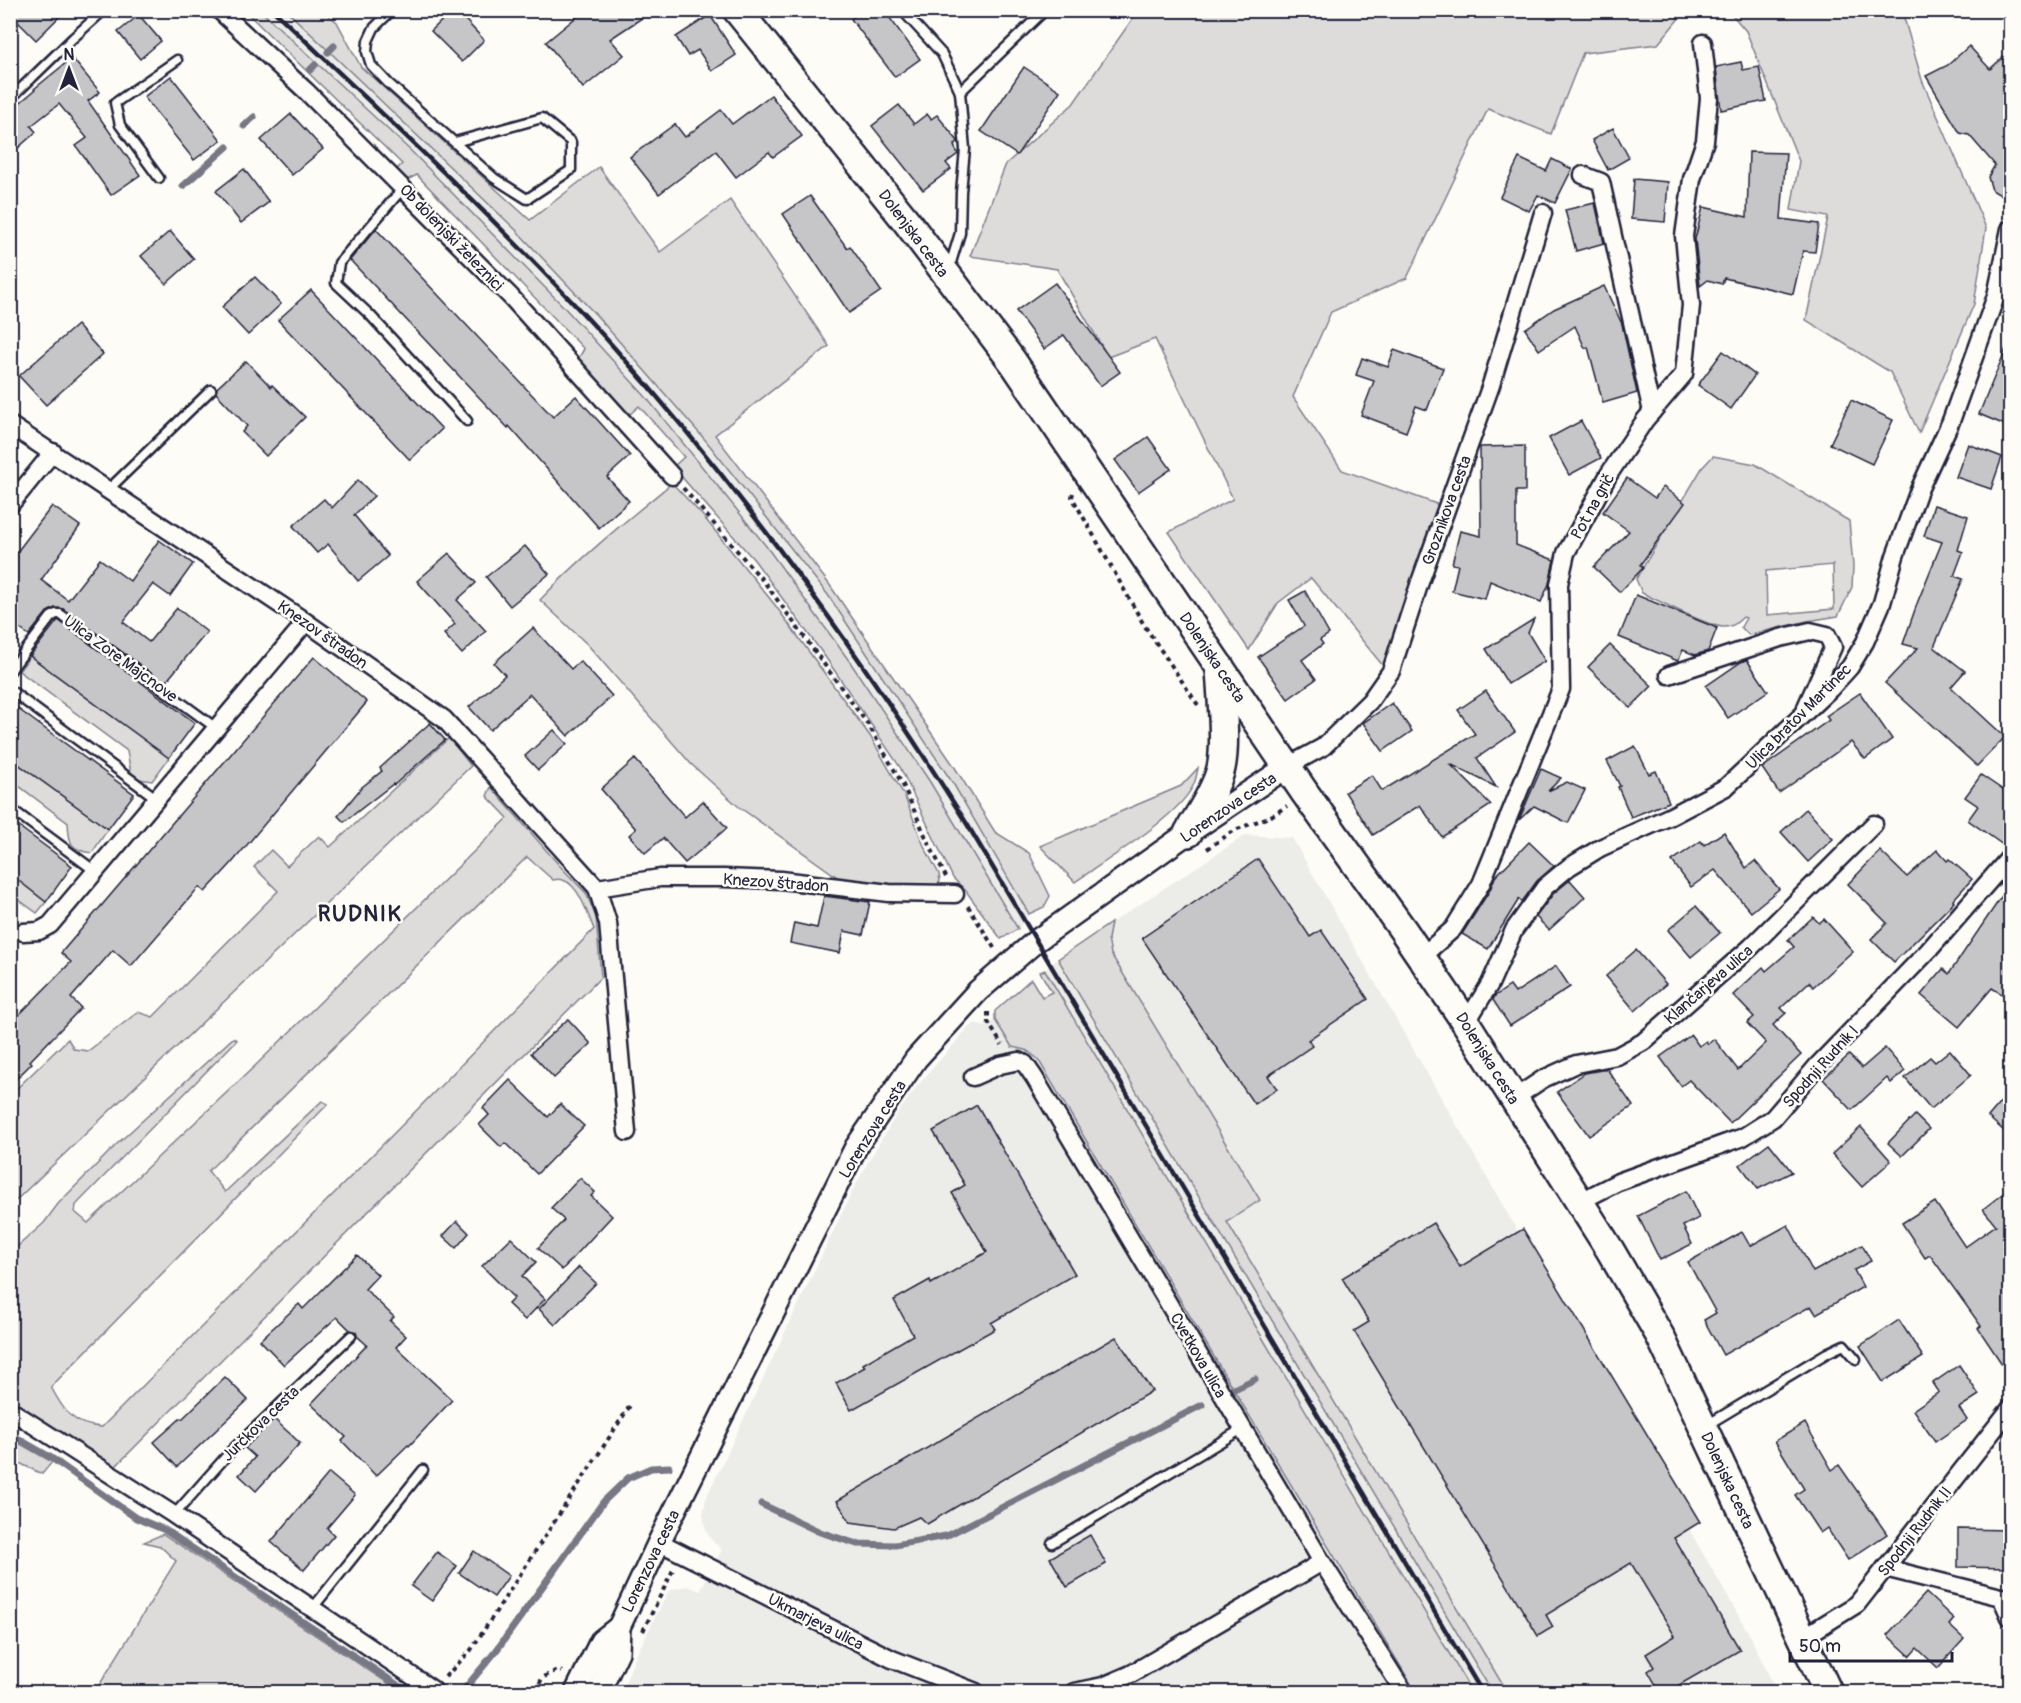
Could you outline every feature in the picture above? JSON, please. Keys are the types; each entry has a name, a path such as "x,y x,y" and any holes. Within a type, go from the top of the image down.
{"main road":[{"name":"Dolenjska cesta","path":"737,10 848,147 1012,362 1466,1023 1610,1250 1660,1336 1828,1692"},
{"path":"1188,833 1220,773 1223,757 1220,667"}],"street":[{"name":"Ob dolenjski železnici","path":"219,10 306,91 510,297 672,476"},
{"name":"Pot na grič","path":"1421,957 1453,929 1481,884 1561,689 1560,584 1566,553 1609,474 1652,412 1684,374 1691,305 1684,236 1692,179 1706,141 1708,98 1704,42"},
{"path":"1583,175 1601,182 1652,412"},
{"name":"Groznikova cesta","path":"1288,766 1323,747 1370,701 1391,671 1420,582 1491,385 1543,213"},
{"name":"Ulica bratov Martinec","path":"1466,1023 1490,984 1514,930 1545,887 1569,867 1600,848 1671,816 1726,787 1830,689 1850,667 1865,642 1882,603 1895,556 1919,490 1951,421 1996,296 2010,229"},
{"name":"Knezov štradon","path":"10,424 306,622 444,718 597,888 608,924 627,1132"},
{"path":"10,505 53,452"},
{"path":"17,929 39,931 50,925 306,622"},
{"path":"1669,675 1780,638 1810,631 1827,635 1833,647 1803,712"},
{"name":"Lorenzova cesta","path":"599,1692 618,1652 619,1626 856,1147 916,1059 978,991 1008,963 1188,833 1288,766"},
{"name":"Klančarjeva ulica","path":"1513,1098 1544,1079 1576,1064 1617,1056 1643,1042 1751,947 1874,824"},
{"name":"Spodnji Rudnik I","path":"1579,1202 1618,1182 1743,1137 1773,1118 1818,1065 1929,950 2010,857"},
{"name":"Knezov štradon","path":"597,888 660,878 724,878 781,880 889,893 955,894"},
{"path":"973,1077 1012,1061"},
{"name":"Cvetkova ulica","path":"1012,1061 1025,1064 1034,1077 1322,1562 1404,1692"},
{"name":"Spodnji Rudnik II","path":"1804,1637 1857,1604 2010,1408"},
{"path":"10,1410 174,1515 433,1690"},
{"name":"Ukmarjeva ulica","path":"659,1542 892,1659 976,1692"},
{"path":"1074,1692 1103,1686 1131,1674 1322,1562"},
{"path":"1885,1568 2006,1598 2010,1617"},
{"name":"Lorenzova cesta","path":"573,1684 601,1641 619,1626"}],"lane":[{"path":"10,99 104,10"},
{"path":"392,10 374,28 368,41 367,52 370,65 494,178 527,199 571,170 572,142 542,118 455,142"},
{"path":"902,10 942,54 960,92 965,149 960,233 947,275"},
{"path":"960,92 1045,10"},
{"path":"159,178 120,125 115,103 177,60"},
{"path":"404,188 339,263 336,283 369,315 467,421"},
{"path":"109,489 212,390"},
{"name":"Ulica Zore Majcnove","path":"10,671 51,617 60,614 216,728"},
{"path":"10,690 156,798"},
{"path":"10,808 95,871"},
{"name":"Jurčkova cesta","path":"174,1515 231,1451 351,1335"},
{"path":"1703,1427 1827,1353 1845,1345 1856,1359"},
{"path":"1052,1543 1242,1429"},
{"path":"312,1608 423,1470"}],"path":[{"path":"1081,462 1072,497 1144,625 1199,707"},
{"path":"672,476 765,583 869,726 903,785 928,842 955,894 964,900 997,952"},
{"path":"989,1007 988,1022 1012,1061"},
{"path":"433,1690 471,1650 631,1404"},
{"name":"Lorenzova cesta","path":"642,1633 681,1554"},
{"path":"536,1692 542,1678 557,1670 573,1684"}],"shaded area":[{"path":"245,11 261,11 412,152 562,305 645,396 766,546 850,662 930,782 1018,929 1001,939 966,891 953,878 900,767 826,658 755,561 673,467 684,457 639,406 629,415 578,359 584,349 417,175 407,180 397,169 402,164"},
{"path":"261,11 287,11 516,230 597,316 707,442 828,595 954,785 1029,914 1018,929 930,782 766,546 645,396 562,305 412,152"},
{"path":"287,11 323,11 337,22 361,67 530,220 599,167 660,252 730,200 829,346 715,435 829,584 954,766 995,832 1029,853 1050,896 1044,907 1029,914 954,785 828,595 707,442 597,316 516,230"},
{"path":"1138,11 1685,11 1658,44 1583,53 1551,134 1488,109 1407,278 1331,312 1293,397 1342,470 1442,506 1384,667 1311,578 1278,603 1249,650 1169,532 1233,499 1155,339 1108,357 1057,269 970,256 1006,164 1073,104"},
{"path":"1729,11 1902,11 1922,80 1986,228 1974,304 1919,433 1890,372 1806,320 1828,217 1791,210 1799,161 1746,31"},
{"path":"1713,456 1755,464 1849,521 1853,566 1852,587 1838,616 1749,635 1741,627 1746,618 1743,617 1728,627 1722,627 1693,617 1642,593 1636,579 1702,468","holes":["1833,565 1834,609 1767,615 1766,571"]},
{"path":"672,483 703,516 775,605 870,736 904,795 924,846 939,874 940,881 937,886 899,886 843,881 739,807 691,764 588,645 540,600 588,554"},
{"path":"30,656 169,758 152,781 139,779 131,773 127,751 19,671"},
{"path":"449,738 471,766 11,1205 11,1094 68,1039 74,1049 88,1051 138,1012 153,1017 278,891 254,867 271,850 287,866 319,836 330,847"},
{"path":"10,758 108,829 92,853 75,848 70,841 68,823 11,780"},
{"path":"1198,768 1193,786 1185,798 1157,825 1075,882 1040,846 1181,786"},
{"path":"491,787 586,893 596,917 601,977 113,1469 11,1403 10,1253 44,1223 58,1204 118,1143 233,1038 237,1040 76,1205 75,1212 88,1223 256,1065 508,818 487,796","holes":["527,857 553,880 561,879 574,888 580,896 594,929 102,1427 83,1424 70,1415 51,1387 328,1104 322,1101 225,1192 208,1171"]},
{"path":"1246,835 1292,838 1748,1632 1777,1692 1507,1692 1227,1222 1260,1200 1111,954 1108,939 1111,923"},
{"path":"10,874 46,902 37,913 11,894"},
{"path":"1111,923 1108,939 1111,954 1260,1200 1227,1222 1507,1692 1492,1692 1058,959"},
{"path":"1058,959 1492,1692 1472,1692 1160,1166 1045,970"},
{"path":"1045,970 1472,1692 1416,1692 1038,1059 1026,1050 1012,1047 995,1020 995,1011 1031,979 1042,997 1052,992 1040,972"},
{"path":"995,1020 1012,1047 1026,1050 1038,1059 1416,1692 621,1692 668,1592 688,1586 700,1591 722,1550 710,1538 706,1530 703,1514 706,1498 852,1192 872,1155 918,1085 968,1028 976,1023 984,1027"},
{"path":"10,1438 52,1462 42,1474 11,1459"},
{"path":"163,1534 401,1692 95,1692 176,1561 160,1546 144,1542"}],"building":[{"path":"10,10 66,10 36,40 10,14"},
{"path":"453,10 456,10 484,40 462,62 431,31"},
{"path":"585,10 654,10 610,39 624,55 583,88 546,42"},
{"path":"863,10 884,10 920,59 895,77 851,19"},
{"path":"139,15 161,41 140,59 118,32"},
{"path":"710,15 736,55 712,71 698,50 688,56 676,37"},
{"path":"1969,46 1990,69 2010,51 2010,201 1992,190 1988,177 1995,165 1969,135 1960,133 1926,76 1948,65"},
{"path":"72,58 100,92 88,101 140,175 111,195 76,146 87,138 59,104 31,126 36,132 10,155 10,111"},
{"path":"1741,62 1743,70 1759,67 1766,101 1721,110 1716,67"},
{"path":"1024,67 1060,91 1017,155 981,131"},
{"path":"171,76 221,140 194,160 144,97"},
{"path":"771,95 802,136 773,157 769,152 736,177 716,151 659,194 630,157 675,124 685,137 721,110 732,124"},
{"path":"899,105 914,124 927,114 931,119 937,115 958,141 954,146 958,154 946,163 951,169 923,190 872,126"},
{"path":"291,114 323,149 292,175 261,140"},
{"path":"1613,128 1629,158 1608,170 1592,140"},
{"path":"1749,152 1786,153 1781,219 1819,224 1815,252 1803,251 1793,294 1724,278 1722,284 1708,280 1700,286 1695,239 1703,207 1747,217"},
{"path":"1519,158 1546,171 1552,159 1572,169 1555,203 1538,195 1529,211 1500,197"},
{"path":"244,169 269,202 241,223 216,191"},
{"path":"1634,179 1668,182 1665,222 1631,219"},
{"path":"810,196 847,248 850,246 881,291 849,313 783,214"},
{"path":"1595,203 1604,243 1576,251 1565,210"},
{"path":"376,229 553,417 576,396 630,456 607,477 629,501 599,528 509,426 508,428 350,260"},
{"path":"170,231 194,259 166,284 141,256"},
{"path":"255,277 281,304 248,335 222,307"},
{"path":"1055,283 1120,372 1100,386 1064,335 1044,349 1016,311"},
{"path":"1604,286 1622,324 1637,393 1603,403 1588,347 1585,348 1575,326 1539,350 1525,329 1554,309"},
{"path":"311,290 442,429 410,460 278,320"},
{"path":"77,325 103,354 46,405 19,376"},
{"path":"2010,339 2010,427 1979,414"},
{"path":"1394,350 1443,368 1427,410 1416,406 1406,432 1361,415 1374,381 1356,375 1362,358 1388,367"},
{"path":"1723,351 1755,375 1731,409 1698,385"},
{"path":"246,361 305,417 266,456 242,432 247,426 216,393 217,388"},
{"path":"1851,400 1893,420 1872,464 1830,444"},
{"path":"1581,421 1601,458 1569,475 1549,438"},
{"path":"1148,437 1171,469 1138,492 1115,460"},
{"path":"1968,444 2002,457 1991,489 1956,477"},
{"path":"1525,446 1525,491 1516,491 1516,545 1554,560 1549,584 1541,602 1490,581 1485,599 1452,591 1458,565 1452,564 1460,531 1481,536 1480,447"},
{"path":"1627,478 1655,498 1663,487 1685,503 1640,565 1643,568 1620,592 1594,567 1629,531 1603,512"},
{"path":"358,480 374,496 354,515 388,556 358,581 328,544 317,553 293,526 324,499 332,508"},
{"path":"1934,505 1968,516 1958,550 1963,552 1954,576 1963,579 1934,647 1965,671 1951,687 2005,737 1977,766 1885,683 1918,648 1903,644 1942,542 1924,536"},
{"path":"52,506 80,526 41,580 68,600 100,559 130,581 159,540 193,564 170,596 153,584 123,622 149,642 177,608 207,632 165,683 63,609 55,608 47,612 29,635 10,622 10,561"},
{"path":"525,546 549,574 510,606 486,577"},
{"path":"449,553 476,583 457,600 486,631 462,654 444,634 455,624 417,581"},
{"path":"1305,591 1329,634 1320,640 1323,644 1302,660 1316,679 1288,699 1258,657 1304,626 1289,600"},
{"path":"1636,595 1717,628 1708,651 1695,655 1683,650 1678,661 1619,637"},
{"path":"1534,619 1528,633 1545,661 1508,684 1486,649"},
{"path":"58,620 195,723 169,758 30,656"},
{"path":"533,628 571,669 580,661 612,696 568,736 530,694 490,730 469,707 505,675 494,663"},
{"path":"1610,645 1652,686 1630,708 1588,667"},
{"path":"314,657 367,702 231,864 205,892 199,887 131,966 113,950 71,998 81,1008 10,1085 10,1024 71,962 61,953"},
{"path":"1747,660 1768,691 1728,718 1706,686"},
{"path":"1486,691 1515,732 1477,758 1496,787 1450,764 1491,805 1442,837 1420,805 1373,835 1345,792 1372,775 1382,791 1475,734 1458,710"},
{"path":"1860,693 1892,739 1865,759 1851,742 1779,793 1762,768 1829,720 1826,716"},
{"path":"10,703 134,794 108,829 10,758"},
{"path":"1392,703 1412,731 1383,751 1363,723"},
{"path":"430,723 445,740 394,785 344,822 338,816 362,787 382,771 380,768"},
{"path":"554,730 567,744 538,770 525,756"},
{"path":"1635,746 1649,774 1656,771 1669,802 1631,817 1618,787 1620,786 1607,761"},
{"path":"635,759 685,817 703,801 727,828 685,863 663,838 645,853 629,835 636,829 601,789"},
{"path":"1541,769 1561,778 1548,791 1567,782 1585,790 1568,823 1534,806 1519,820"},
{"path":"1981,775 2010,795 2010,834 2003,845 1968,820 1978,806 1965,797"},
{"path":"1806,809 1833,839 1808,862 1781,832"},
{"path":"10,820 72,866 46,902 10,874"},
{"path":"1724,832 1746,868 1755,861 1779,889 1751,912 1715,870 1691,887 1672,861 1701,841 1704,845"},
{"path":"1529,842 1554,866 1537,881 1522,902 1519,899 1488,949 1462,934 1490,890 1495,877"},
{"path":"1937,850 1947,861 1949,859 1972,879 1953,900 1954,902 1894,962 1871,939 1887,923 1848,884 1880,851 1907,877"},
{"path":"1258,859 1310,937 1321,930 1368,999 1308,1040 1312,1046 1268,1076 1277,1089 1254,1104 1142,938"},
{"path":"1570,880 1585,897 1549,930 1536,917 1553,894"},
{"path":"2010,884 2010,999 1992,988 1959,1027 1921,995 1943,969 1949,974"},
{"path":"824,896 870,902 863,935 844,931 840,953 790,943 794,923 817,928"},
{"path":"1696,906 1720,933 1691,957 1668,930"},
{"path":"1813,917 1819,923 1824,919 1853,951 1813,987 1809,982 1781,1008 1786,1013 1773,1025 1801,1055 1730,1123 1689,1080 1681,1086 1660,1057 1691,1035 1699,1046 1706,1041 1708,1044 1714,1039 1738,1070 1766,1043 1747,1023 1754,1017 1733,995 1763,967 1766,971 1794,947 1788,940"},
{"path":"1636,950 1666,984 1635,1011 1606,976"},
{"path":"1556,966 1570,987 1510,1026 1493,1000 1495,996 1510,986 1515,993"},
{"path":"568,1019 591,1044 554,1078 531,1053"},
{"path":"1885,1048 1905,1071 1891,1083 1887,1078 1852,1110 1823,1079 1849,1055 1862,1068"},
{"path":"1950,1050 1971,1075 1931,1109 1905,1078 1930,1057 1935,1062"},
{"path":"1607,1069 1633,1106 1589,1136 1557,1092 1585,1073"},
{"path":"510,1080 548,1117 560,1104 584,1126 537,1174 505,1143 501,1147 479,1125 489,1115 483,1108"},
{"path":"2010,1091 2010,1136 1988,1117"},
{"path":"977,1105 1075,1274 991,1323 995,1329 851,1410 836,1383 865,1367 863,1364 913,1335 894,1300 930,1280 931,1284 987,1252 952,1193 965,1185 933,1131"},
{"path":"1915,1115 1929,1129 1902,1156 1888,1143"},
{"path":"1861,1127 1891,1161 1862,1187 1832,1154"},
{"path":"1769,1143 1792,1172 1758,1189 1740,1165"},
{"path":"580,1178 595,1192 591,1196 612,1216 562,1270 538,1248 564,1220 551,1208"},
{"path":"2010,1188 2010,1376 1978,1328 1981,1326 1930,1255 1925,1258 1902,1223 1935,1202 1965,1247 1996,1225 1983,1209"},
{"path":"1686,1191 1699,1218 1683,1226 1692,1244 1660,1260 1638,1216"},
{"path":"457,1221 469,1233 456,1248 443,1236"},
{"path":"1433,1223 1460,1267 1523,1229 1700,1522 1674,1538 1740,1650 1667,1692 1660,1692 1648,1671 1654,1667 1646,1654 1675,1636 1631,1563 1546,1615 1553,1627 1538,1636 1354,1331 1369,1322 1342,1278"},
{"path":"1788,1225 1813,1272 1862,1245 1871,1261 1854,1270 1863,1287 1816,1314 1811,1306 1723,1355 1704,1320 1716,1313 1688,1262 1742,1232 1750,1246"},
{"path":"511,1238 536,1262 522,1276 545,1299 525,1320 508,1304 514,1298 482,1266"},
{"path":"357,1255 378,1275 365,1289 394,1317 390,1321 406,1336 396,1347 452,1400 409,1446 376,1476 342,1441 346,1437 311,1404 367,1345 357,1336 356,1332 350,1330 337,1317 284,1365 260,1340 299,1304 303,1309"},
{"path":"579,1267 596,1283 555,1325 539,1309"},
{"path":"1899,1320 1923,1357 1883,1382 1860,1346"},
{"path":"1116,1337 1152,1391 927,1524 919,1517 894,1528 850,1522 837,1501"},
{"path":"1959,1365 1979,1395 1959,1408 1967,1420 1935,1442 1913,1410 1939,1392 1933,1383"},
{"path":"225,1377 248,1400 177,1467 154,1442 182,1419"},
{"path":"274,1419 300,1443 256,1491 239,1475 255,1457 245,1448"},
{"path":"1805,1423 1832,1470 1839,1465 1887,1534 1848,1560 1827,1528 1820,1533 1795,1495 1804,1489 1775,1441"},
{"path":"329,1473 355,1495 327,1528 334,1535 304,1570 271,1542"},
{"path":"1958,1529 2010,1530 2010,1568 1958,1567"},
{"path":"1090,1535 1106,1564 1067,1587 1050,1558"},
{"path":"474,1551 509,1576 494,1597 459,1573"},
{"path":"437,1552 457,1566 432,1601 411,1586"},
{"path":"1926,1593 1954,1619 1949,1625 1964,1639 1938,1668 1917,1648 1910,1656 1887,1635"}],"waterway":[{"path":"328,52 334,46"},
{"path":"310,70 315,65"},
{"path":"244,126 254,117"},
{"path":"183,186 227,147"},
{"path":"1234,1389 1255,1379"},
{"path":"761,1504 820,1532 857,1544 895,1545 946,1536 1202,1405"},
{"path":"10,1434 50,1457 136,1518 165,1530 408,1692"},
{"path":"462,1692 496,1651 604,1501 628,1478 651,1468 669,1467"}],"railway":[{"path":"273,10 487,215 611,344 708,458 800,576 927,761 967,824 1482,1692"}],"district":[{"name":"RUDNIK","path":"360,913"}]}
